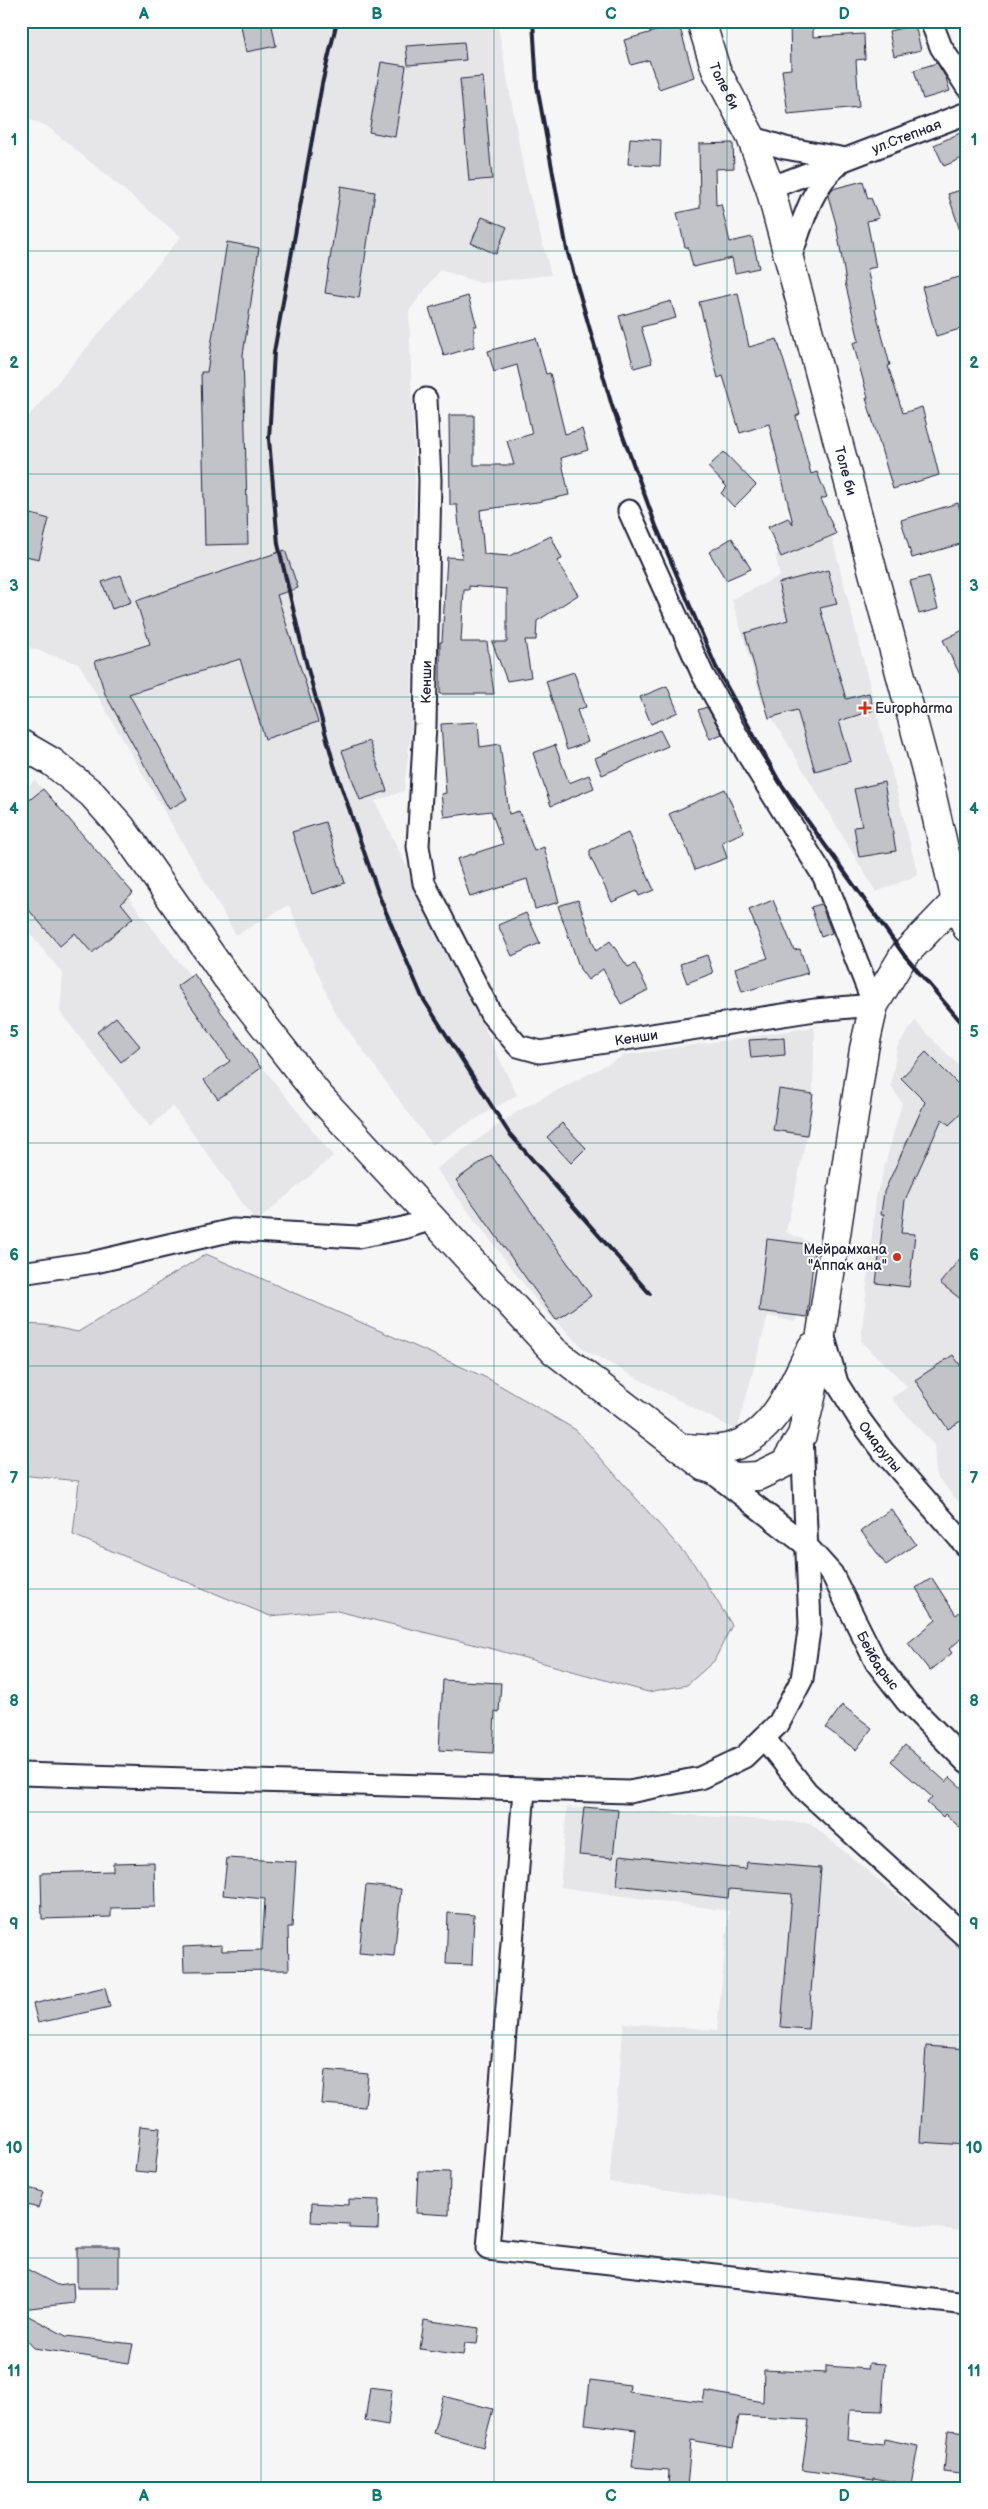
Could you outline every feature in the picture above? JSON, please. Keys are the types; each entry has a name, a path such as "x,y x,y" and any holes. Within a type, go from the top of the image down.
{"main road":[{"name":"Толе би","path":"701,21 716,70 750,137 770,188 925,766 956,901 967,928"},
{"path":"21,744 52,762 92,794 121,827 228,978 319,1096 554,1350 705,1467 736,1477 758,1476 785,1463 802,1435 812,1393 864,1049 874,1004 904,955 956,901"},
{"path":"681,1448 721,1449 751,1439 775,1416 822,1329"}],"street":[{"path":"931,21 941,47 966,85"},
{"name":"ул.Степная","path":"770,188 967,113"},
{"path":"750,137 785,148 847,159"},
{"path":"790,258 811,200 826,175 847,159"},
{"name":"Кенши","path":"426,399 430,480 425,725 418,846 424,883 491,1014 518,1046 540,1052 816,1010 874,1004"},
{"path":"630,511 703,675 748,755 824,877 874,1004"},
{"path":"21,1273 95,1262 233,1230 358,1237 403,1228 433,1219"},
{"name":"Омарулы","path":"822,1329 837,1383 860,1420 884,1451 967,1546"},
{"path":"21,1774 629,1792 700,1778 744,1757 764,1738 779,1723 802,1679 810,1624 802,1435"},
{"name":"Бейбарыс","path":"705,1467 806,1545 832,1574 876,1662 907,1702 967,1763"},
{"path":"764,1738 807,1792 967,1938"},
{"path":"524,1790 488,2249 967,2304"}],"shaded area":[{"path":"21,21 138,21 148,28 163,21 497,21 525,177 551,275 480,283 440,270 409,311 415,484 411,729 404,791 375,801 517,1095 432,1145 334,1011 289,905 236,935 79,664 21,645 21,425 181,237 47,126 21,117"},
{"path":"832,537 918,875 876,892 762,701 732,599 780,576 775,555"},
{"path":"35,780 333,1156 256,1222 173,1106 150,1127 60,1012 63,974 21,923 21,793"},
{"path":"915,1021 967,1074 967,1512 936,1475 934,1445 891,1398 908,1387 861,1341 876,1197 902,1103 891,1086 897,1047"},
{"path":"815,1027 812,1112 786,1232 818,1246 795,1322 768,1316 737,1431 586,1351 539,1304 436,1169 520,1110 625,1055"},
{"path":"206,1254 489,1379 576,1430 694,1564 732,1625 714,1661 687,1685 648,1692 493,1649 333,1610 270,1616 73,1535 79,1481 21,1475 21,1324 44,1325 78,1332"},
{"path":"567,1807 810,1823 967,1953 967,2232 609,2182 624,2023 717,2030 729,1911 560,1887"}],"building":[{"path":"240,21 271,21 276,46 246,52"},
{"path":"653,21 678,21 694,77 659,89 649,60 631,65 624,40 656,31"},
{"path":"790,21 813,21 813,37 864,34 865,59 856,60 859,107 788,114 782,70 791,69"},
{"path":"915,25 921,50 894,56 889,31"},
{"path":"464,42 466,60 408,65 406,46"},
{"path":"381,62 406,66 395,137 369,132"},
{"path":"937,63 946,78 950,91 923,99 914,70"},
{"path":"483,77 492,179 469,181 460,79"},
{"path":"960,133 967,147 967,156 944,166 934,145"},
{"path":"630,138 661,140 660,166 628,164"},
{"path":"733,143 734,168 715,169 716,205 721,204 730,242 752,237 759,268 735,273 732,258 693,267 688,247 685,247 677,213 700,208 699,144"},
{"path":"863,181 868,199 871,198 879,218 867,221 876,267 867,269 875,309 890,365 888,366 903,413 922,407 939,475 893,489 866,398 868,398 853,343 859,341 845,282 836,224 828,196 832,189"},
{"path":"341,186 375,192 359,298 325,293"},
{"path":"967,188 967,240 963,240 948,194"},
{"path":"482,217 507,227 496,254 471,243"},
{"path":"227,242 259,248 243,355 248,544 205,545 201,372 207,372"},
{"path":"967,275 967,327 936,336 922,287"},
{"path":"738,293 749,347 777,339 800,414 796,416 811,474 817,472 827,497 821,499 836,534 781,557 768,527 788,518 793,524 769,424 740,433 723,376 718,378 699,302"},
{"path":"468,296 477,326 474,326 474,347 444,356 429,308"},
{"path":"671,301 676,318 641,327 652,363 634,368 619,316"},
{"path":"536,338 546,374 550,373 565,434 582,429 588,450 561,458 569,495 537,502 480,510 484,554 509,556 551,536 562,559 557,561 578,595 537,621 536,640 525,640 531,677 507,681 492,642 507,642 507,589 469,586 469,590 464,590 461,642 487,642 494,694 440,694 440,642 442,642 447,557 462,558 457,505 450,505 449,415 474,415 474,465 514,465 507,441 532,434 517,365 494,372 488,351"},
{"path":"724,452 756,485 734,507 721,493 727,487 708,467"},
{"path":"958,503 967,534 967,542 912,558 901,520"},
{"path":"21,511 49,519 39,559 21,555"},
{"path":"732,538 751,569 726,580 709,552"},
{"path":"285,550 298,588 277,595 318,722 265,739 240,659 129,694 187,799 169,809 105,694 95,661 150,644 136,601"},
{"path":"828,570 837,604 820,608 846,699 869,693 874,710 839,721 851,761 815,771 797,710 769,718 745,633 788,620 778,583"},
{"path":"121,575 131,602 112,609 102,582"},
{"path":"929,576 938,609 919,614 910,581"},
{"path":"967,628 967,689 943,640"},
{"path":"574,672 586,707 577,710 588,742 567,750 546,681"},
{"path":"667,686 678,712 651,724 640,697"},
{"path":"707,707 722,734 710,739 698,710"},
{"path":"478,722 480,747 500,744 509,814 519,811 534,851 544,847 559,902 535,909 527,879 470,897 457,859 503,844 491,811 444,817 441,794 446,793 441,724"},
{"path":"660,730 668,746 602,775 595,758"},
{"path":"369,741 387,791 360,800 342,751"},
{"path":"555,745 569,783 589,775 594,788 551,806 533,753"},
{"path":"884,782 896,851 859,857 854,827 862,826 854,789"},
{"path":"43,789 133,893 121,903 133,918 92,953 75,933 60,946 21,901 21,807"},
{"path":"725,789 744,832 722,842 727,858 695,870 681,834 679,835 669,814"},
{"path":"325,822 345,883 312,894 292,832"},
{"path":"628,833 654,890 639,896 637,891 612,902 590,856 590,850"},
{"path":"578,900 596,951 610,941 628,967 635,964 648,990 621,1004 603,969 588,980 580,969 558,906"},
{"path":"773,900 794,950 800,949 808,973 742,992 735,968 768,958 749,910"},
{"path":"821,904 832,933 821,937 811,907"},
{"path":"526,913 540,943 512,956 498,925"},
{"path":"707,955 713,973 687,983 680,964"},
{"path":"194,974 261,1068 218,1099 204,1080 230,1061 177,986"},
{"path":"116,1017 140,1046 121,1062 97,1032"},
{"path":"784,1038 785,1055 751,1058 749,1040"},
{"path":"926,1052 967,1093 967,1108 949,1125 942,1119 905,1200 901,1233 915,1234 909,1287 876,1283 884,1214 881,1214 884,1192 925,1102 901,1078"},
{"path":"779,1089 813,1094 807,1135 773,1130"},
{"path":"562,1123 586,1148 571,1163 547,1137"},
{"path":"491,1155 591,1296 556,1320 456,1180"},
{"path":"767,1239 815,1245 807,1317 759,1311"},
{"path":"967,1250 967,1304 940,1283"},
{"path":"953,1355 967,1375 967,1417 948,1429 915,1380"},
{"path":"891,1509 916,1544 886,1565 861,1531"},
{"path":"932,1578 956,1615 967,1606 967,1634 949,1649 952,1653 930,1671 908,1643 936,1620 916,1588"},
{"path":"443,1680 501,1683 499,1712 495,1711 493,1753 439,1750"},
{"path":"842,1705 872,1728 856,1750 826,1728"},
{"path":"905,1745 946,1782 950,1777 967,1793 967,1834 945,1814 943,1817 927,1803 932,1797 891,1761"},
{"path":"584,1807 618,1810 613,1858 579,1855"},
{"path":"620,1855 746,1869 747,1862 821,1868 808,2029 781,2027 792,1894 729,1889 728,1898 617,1885"},
{"path":"227,1858 296,1862 292,1927 288,1927 289,1970 184,1971 183,1947 222,1945 222,1951 262,1950 265,1899 223,1895"},
{"path":"154,1862 155,1907 111,1908 111,1917 42,1919 41,1873 113,1871 113,1863"},
{"path":"366,1885 401,1889 394,1956 359,1953"},
{"path":"448,1913 474,1915 472,1965 446,1964"},
{"path":"105,1987 110,2007 38,2023 33,2004"},
{"path":"926,2046 967,2049 967,2145 920,2142"},
{"path":"325,2070 368,2074 365,2107 322,2104"},
{"path":"140,2126 160,2128 155,2173 135,2171"},
{"path":"418,2171 450,2172 449,2215 416,2213"},
{"path":"28,2188 43,2192 38,2208 23,2204"},
{"path":"349,2199 379,2200 378,2229 349,2228 349,2224 311,2222 312,2203 349,2205"},
{"path":"77,2247 119,2247 119,2288 77,2288"},
{"path":"21,2266 57,2285 73,2283 74,2303 21,2309"},
{"path":"21,2312 66,2336 133,2344 129,2363 34,2348 21,2334"},
{"path":"424,2320 479,2328 477,2344 465,2343 463,2355 420,2349"},
{"path":"869,2363 885,2364 882,2411 850,2410 848,2440 883,2445 884,2439 918,2446 911,2485 873,2478 873,2480 802,2470 809,2420 739,2416 733,2448 691,2440 687,2488 668,2488 669,2470 632,2467 636,2430 585,2424 590,2380 630,2385 629,2392 703,2402 705,2391 763,2402 764,2370 826,2373 826,2366 868,2369"},
{"path":"370,2387 392,2390 388,2425 365,2421"},
{"path":"443,2396 493,2409 483,2447 433,2433"},
{"path":"948,2430 967,2432 967,2475 944,2472"}],"railway":[{"path":"337,21 322,84 274,352 269,439 278,544 303,651 334,765 380,898 422,997 509,1133 650,1294"},
{"path":"533,21 537,86 567,250 612,406 656,526 716,667 779,781 904,955 967,1029"}],"place":[{"name":"Europharma","path":"865,708"},
{"name":"Мейрамхана \"Аппак ана\"","path":"897,1257"}]}
